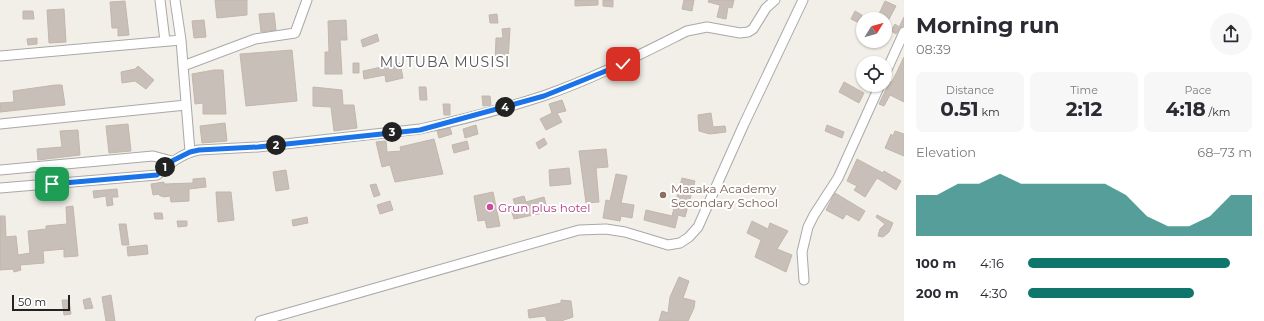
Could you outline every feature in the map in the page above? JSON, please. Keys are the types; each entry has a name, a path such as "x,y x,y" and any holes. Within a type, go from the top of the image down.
{"street":[{"path":"160,0 165,41"},
{"path":"175,0 183,66 190,152"},
{"path":"183,66 255,39 295,33 308,0"},
{"path":"0,188 157,175 172,161 190,152 258,147 420,130 446,124 544,96 623,64 687,30 698,27 707,27 740,33 748,32 753,29 766,8 775,0"},
{"path":"260,321 579,230 606,229 625,232 668,245 680,243 698,227 744,124 803,0"},
{"path":"892,59 904,32"},
{"path":"0,56 180,40"},
{"path":"804,280 802,252 808,227 838,178 877,92"},
{"path":"0,124 186,105"},
{"path":"0,170 153,156 172,161"}],"building":[{"path":"215,0 247,0 247,15 217,18"},
{"path":"575,0 598,0 598,5 575,6"},
{"path":"603,0 613,0 613,7 603,6"},
{"path":"684,0 694,0 692,11 682,9"},
{"path":"709,0 734,0 732,8 728,7 726,19 717,17 720,5 708,2"},
{"path":"125,1 129,35 118,36 118,28 112,28 110,2"},
{"path":"885,1 896,6 892,14 892,12 880,12"},
{"path":"64,9 66,42 49,43 47,10"},
{"path":"23,11 33,11 34,19 23,19"},
{"path":"855,11 857,12 856,22 851,19"},
{"path":"274,13 276,30 261,32 259,14"},
{"path":"497,14 498,23 490,23 489,15"},
{"path":"904,17 904,26 900,27 896,34 892,32 895,24 899,27"},
{"path":"204,20 206,37 194,38 192,21"},
{"path":"346,20 347,40 340,40 342,74 325,74 325,52 329,52 328,21"},
{"path":"510,28 508,62 495,62 496,38 503,38 502,29"},
{"path":"377,34 379,41 363,47 361,40"},
{"path":"37,38 37,44 28,45 27,39"},
{"path":"292,50 297,101 246,106 240,54"},
{"path":"904,57 904,102 890,95 884,106 879,104 885,92 892,92 892,82"},
{"path":"353,63 359,63 359,73 353,73"},
{"path":"400,63 403,78 386,82 385,75 364,79 363,71"},
{"path":"138,66 154,80 146,89 135,81 122,83 121,72 135,69"},
{"path":"223,70 226,114 203,114 203,103 195,104 192,74"},
{"path":"844,82 856,89 856,92 864,93 859,103 839,92"},
{"path":"62,85 65,105 0,112 0,103 14,102 13,91"},
{"path":"313,87 342,90 343,105 354,105 357,128 334,131 331,107 313,106"},
{"path":"419,87 426,87 427,100 420,100"},
{"path":"482,96 490,96 491,105 483,106"},
{"path":"562,100 566,111 557,113 562,122 546,130 540,119 552,113 549,104"},
{"path":"443,104 450,104 450,115 444,115"},
{"path":"711,113 713,127 725,126 726,132 710,134 699,131 698,115"},
{"path":"225,123 227,141 202,143 200,126"},
{"path":"128,124 131,151 109,153 106,126"},
{"path":"476,125 478,134 465,138 463,129"},
{"path":"827,125 844,132 842,138 825,131"},
{"path":"450,128 452,134 439,138 437,131"},
{"path":"78,130 80,155 38,160 37,149 62,147 60,131"},
{"path":"895,131 904,134 904,156 885,148 891,134 893,136"},
{"path":"544,138 547,144 539,149 536,143"},
{"path":"434,139 443,174 395,182 390,165 382,167 376,142 386,141 387,152 401,151 400,147"},
{"path":"467,141 469,149 454,153 452,145"},
{"path":"606,149 608,167 596,168 599,202 586,203 579,151"},
{"path":"857,159 883,173 884,171 901,181 896,190 877,178 865,197 854,190 857,186 847,181"},
{"path":"569,168 571,184 550,186 549,170"},
{"path":"286,170 289,189 276,191 273,172"},
{"path":"616,174 627,176 621,203 634,205 632,218 621,216 620,221 603,218 606,200 610,201"},
{"path":"205,178 206,187 189,189 189,201 171,202 170,196 163,197 159,194 153,195 151,184 164,182 164,184 193,183 193,179"},
{"path":"682,178 695,181 685,217 678,215 675,228 644,220 646,210 672,216"},
{"path":"376,184 380,195 374,197 370,185"},
{"path":"117,189 118,197 112,197 113,205 107,206 106,196 94,198 93,191"},
{"path":"216,192 231,192 234,220 218,222"},
{"name":"Grun plus hotel","path":"493,192 500,226 487,228 485,220 478,221 474,196"},
{"path":"835,193 865,211 859,221 846,214 843,219 826,210"},
{"path":"524,196 526,202 544,197 548,212 514,219 510,206 515,205 513,199"},
{"path":"390,201 393,210 380,214 377,205"},
{"path":"73,206 78,256 64,257 64,249 43,251 44,263 20,265 21,270 14,272 13,269 0,270 0,216 5,216 6,237 16,236 18,255 30,253 28,231 46,229 46,226 67,224 66,207"},
{"path":"154,213 162,213 163,219 155,219"},
{"path":"877,215 893,223 889,232 883,237 878,236 880,229 885,224 876,217"},
{"path":"307,217 308,223 293,226 292,220"},
{"path":"177,221 187,221 187,226 178,227"},
{"path":"752,221 768,229 770,223 788,231 777,249 792,255 786,272 755,257 761,240 747,233"},
{"path":"119,224 126,224 129,245 122,245"},
{"path":"147,245 148,254 128,256 127,247"},
{"path":"679,277 689,281 683,298 695,301 694,308 688,321 659,321 662,311 668,313 670,297"},
{"path":"111,295 115,321 106,321 102,297"},
{"path":"90,298 93,308 85,309 83,300"},
{"path":"62,300 69,300 71,314 64,315"},
{"path":"561,300 571,301 573,317 561,321 547,321 545,316 529,318 528,310 561,303"}],"place":[{"name":"Masaka Academy Secondary School","path":"663,195"},
{"name":"Grun plus hotel","path":"490,207"}],"district":[{"name":"MUTUBA MUSISI","path":"445,62"}],"route":[{"path":"52,184 157,175 172,161 190,152 199,150 258,147 311,140 420,130 544,96 623,64"}]}
